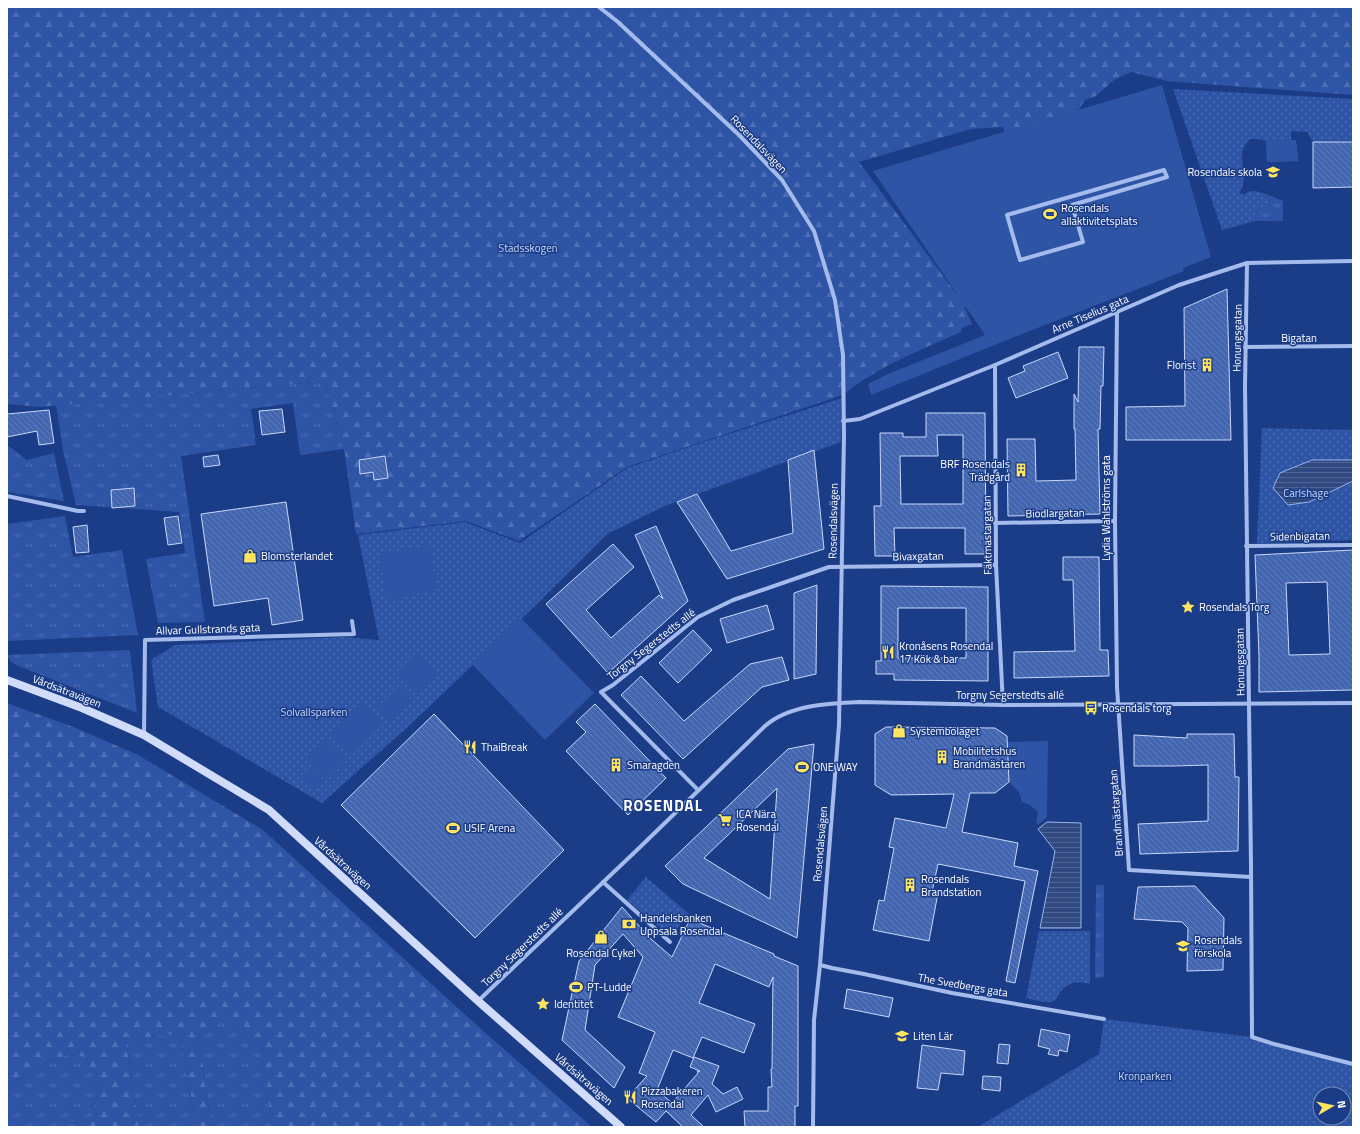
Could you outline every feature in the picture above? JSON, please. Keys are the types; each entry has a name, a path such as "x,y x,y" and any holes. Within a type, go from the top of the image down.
{"main road":[{"name":"Vårdsätravägen","path":"7,680 82,708 144,735 269,810 478,1001 621,1127"}],"street":[{"name":"Rosendalsvägen","path":"599,7 618,22 739,136 782,180 814,232 836,308 843,355 844,435 840,703 820,965 814,1020 813,1127"},
{"path":"1164,170 1167,178 1072,205 1083,242 1020,260 1007,215 1164,170"},
{"name":"Arne Tiselius gata","path":"843,422 860,419 995,365 1179,285 1247,263 1353,261"},
{"name":"Honungsgatan","path":"1247,263 1245,347 1246,546 1252,1037 1353,1064"},
{"name":"Lydia Wahlströms gata","path":"1117,312 1114,521 1118,704"},
{"name":"Bigatan","path":"1245,347 1353,346"},
{"name":"Fäktmästargatan","path":"995,365 995,523 1003,704"},
{"path":"7,496 84,511"},
{"name":"Biodlargatan","path":"995,523 1114,521"},
{"name":"Sidenbigatan","path":"1246,546 1353,545"},
{"name":"Bivaxgatan","path":"841,566 996,564"},
{"name":"Torgny Segerstedts allé","path":"698,790 601,692 613,685 698,617 733,600 829,567 841,566"},
{"name":"Allvar Gullstrands gata","path":"144,735 145,640 354,634 352,621"},
{"name":"Torgny Segerstedts allé","path":"478,1001 771,721 783,713 797,709 840,703 1353,703"},
{"name":"Brandmästargatan","path":"1118,704 1129,870 1251,878"},
{"path":"603,882 670,942"},
{"name":"The Svedbergs gata","path":"820,965 952,993 1104,1019"}],"green space":[{"name":"Stadsskogen","path":"7,7 1353,7 1353,95 1167,81 1131,72 1114,80 1096,96 1085,100 1075,115 1007,143 1003,127 971,129 859,162 955,292 966,304 965,309 972,324 962,328 961,332 915,352 884,368 856,385 843,395 627,467 519,541 466,521 356,534 344,449 325,381 39,407 7,404"},
{"name":"Rosendals allaktivitetsplats","path":"1162,85 1211,257 1183,268 1184,271 871,395 868,384 888,374 985,335 873,171"},
{"path":"1173,89 1353,99 1353,141 1313,142 1307,132 1291,131 1291,140 1296,140 1298,161 1267,162 1266,141 1250,139 1242,152 1244,178 1243,185 1239,193 1244,195 1250,191 1253,191 1271,196 1267,207 1257,209 1255,221 1222,230"},
{"path":"1296,140 1298,161 1267,162 1266,141"},
{"path":"1271,196 1283,201 1283,221 1255,221 1257,209 1267,207"},
{"path":"325,381 344,449 300,455 293,403 251,409 256,445 181,456 205,622 158,623 146,559 185,553 179,512 76,505 63,450 56,405"},
{"name":"Solvallsparken","path":"842,398 841,442 667,505 607,534 537,604 410,725 322,803 158,707 151,660 175,645 344,637 379,640 358,535 465,522 520,543 627,468"},
{"name":"Carlshage","path":"1262,428 1353,430 1353,540 1257,543"},
{"path":"7,445 27,460 54,453 64,501 7,492"},
{"path":"65,516 73,557 122,550 138,635 7,641 7,524"},
{"path":"430,545 437,591 417,594 387,602 379,554"},
{"path":"520,617 594,693 545,740 472,664"},
{"path":"130,650 137,713 16,665 11,662 7,655"},
{"path":"416,653 438,675 417,696 395,674"},
{"path":"399,686 411,699 389,721 376,708"},
{"path":"362,701 384,723 350,757 328,735"},
{"path":"7,703 76,728 138,755 263,830 472,1021 592,1127 272,1127 262,1051 250,1034 232,1022 211,1022 199,1034 211,1127 196,1127 181,1033 126,1040 139,1127 66,1127 93,1117 98,1088 86,1057 67,1055 48,1061 32,1073 7,1085"},
{"path":"325,740 347,761 329,779 307,759"},
{"path":"1048,741 1047,817 1038,825 1036,822 1038,812 1030,805 1022,802 1019,792 1009,782 1008,742"},
{"path":"311,766 325,781 313,792 299,777"},
{"path":"646,877 689,914 670,936 627,900"},
{"path":"1096,885 1104,885 1104,977 1095,978"},
{"path":"1039,931 1090,931 1090,984 1079,982 1068,985 1061,991 1056,999 1051,1002 1026,998"},
{"name":"Kronparken","path":"1104,1019 1252,1037 1353,1064 1353,1127 978,1127 1099,1054"},
{"path":"232,1021 250,1034 262,1051 272,1127 211,1127 199,1034 211,1022"},
{"path":"181,1033 196,1127 139,1127 126,1040"},
{"path":"67,1055 86,1057 98,1088 93,1117 66,1127 7,1127 7,1085 32,1073 48,1061"}],"shaded area":[{"path":"1312,460 1353,460 1353,481 1309,502 1288,505 1273,488 1280,473"},
{"path":"1047,822 1081,823 1081,928 1040,928 1055,851 1038,829"}],"building":[{"path":"1313,142 1353,142 1353,187 1313,188"},
{"name":"Florist","path":"1227,289 1231,440 1126,440 1126,407 1185,406 1184,308"},
{"name":"BRF Rosendals Trädgård","path":"1079,347 1104,347 1100,429 1098,429 1100,514 1008,516 1007,439 1035,439 1036,481 1076,480 1074,394 1078,402"},
{"path":"1058,352 1068,378 1016,398 1008,378 1025,371 1023,366"},
{"path":"282,409 285,432 262,435 259,411"},
{"path":"49,410 54,443 39,445 37,431 7,437 7,414"},
{"path":"926,413 985,413 986,554 965,554 965,528 894,528 895,556 875,556 874,506 881,506 880,433 903,433 903,437 926,437","holes":["937,435 963,435 963,504 901,504 900,456 938,456"]},
{"path":"814,450 824,549 727,579 677,502 697,494 731,551 793,533 788,460"},
{"path":"218,455 220,465 204,467 203,457"},
{"path":"385,456 388,478 374,480 373,472 360,474 359,460"},
{"path":"134,488 135,506 112,508 111,490"},
{"name":"Blomsterlandet","path":"286,502 303,620 272,625 268,598 214,606 201,514"},
{"path":"178,516 182,543 168,545 164,518"},
{"path":"87,525 89,552 76,553 73,527"},
{"path":"656,526 688,601 608,673 546,604 613,544 634,567 586,610 611,638 659,595 663,599 635,535"},
{"path":"1353,550 1353,690 1259,692 1255,555","holes":["1327,582 1330,654 1289,655 1286,583"]},
{"path":"1063,557 1099,557 1100,650 1108,650 1109,676 1014,678 1014,652 1075,651 1073,580 1063,580"},
{"path":"817,585 816,674 794,679 794,593"},
{"path":"881,586 988,587 988,681 894,680 894,674 876,674 876,661 881,661","holes":["898,608 966,608 966,658 898,658"]},
{"path":"767,605 774,629 727,643 720,619"},
{"path":"693,630 712,650 678,683 659,663"},
{"path":"782,657 789,680 762,687 683,759 621,695 641,676 684,721 750,664"},
{"name":"Smaragden","path":"595,704 666,778 628,815 566,751 586,732 576,722"},
{"name":"USIF Arena","path":"434,714 564,850 475,938 341,805"},
{"path":"886,727 995,728 1007,736 1009,782 995,793 970,793 962,832 1018,843 1014,866 1038,871 1015,983 1006,981 1025,881 938,864 932,892 938,893 929,941 873,930 879,900 884,901 894,848 889,847 895,818 946,828 954,794 891,795 875,785 875,734"},
{"path":"1187,734 1234,734 1235,777 1239,777 1238,851 1140,854 1138,824 1208,821 1208,765 1134,766 1134,735 1187,738"},
{"path":"814,744 797,938 683,884 665,866 788,749","holes":["777,788 770,899 704,858"]},
{"name":"Rosendals förskola","path":"1195,886 1224,918 1223,970 1187,971 1188,928 1182,922 1134,919 1138,887"},
{"path":"622,907 651,939 672,957 690,919 774,954 774,956 798,966 798,1106 795,1106 795,1127 745,1127 744,1111 768,1111 768,1087 772,1087 773,977 769,987 715,964 699,1003 755,1024 744,1053 702,1037 693,1058 673,1050 657,1090 672,1103 698,1073 697,1071 700,1071 690,1067 694,1057 719,1066 712,1084 723,1094 737,1087 743,1099 716,1112 708,1095 691,1115 704,1127 683,1127 666,1111 656,1122 627,1098 647,1076 639,1073 655,1032 618,1017 643,957 623,934 595,965 585,1030 625,1067 614,1088 562,1040 579,961"},
{"path":"847,989 893,998 889,1017 844,1008"},
{"path":"1041,1029 1070,1035 1067,1052 1059,1050 1058,1056 1048,1054 1050,1049 1038,1046"},
{"path":"999,1044 1010,1045 1008,1064 997,1063"},
{"path":"922,1045 965,1051 963,1075 941,1073 938,1090 917,1088"},
{"path":"983,1076 1001,1077 1000,1091 982,1089"}],"place":[{"name":"Rosendals skola","path":"1273,172"},
{"name":"Rosendals allaktivitetsplats","path":"1050,214"},
{"name":"Florist","path":"1207,365"},
{"name":"BRF Rosendals Trädgård","path":"1021,470"},
{"name":"Blomsterlandet","path":"250,556"},
{"name":"Rosendals Torg","path":"1188,607"},
{"name":"Kronåsens Rosendal 17 Kök & bar","path":"888,652"},
{"name":"Rosendals torg","path":"1091,708"},
{"name":"Systembolaget","path":"899,731"},
{"name":"ThaiBreak","path":"470,747"},
{"name":"Mobilitetshus Brandmästaren","path":"942,757"},
{"name":"Smaragden","path":"616,765"},
{"name":"ONE WAY","path":"802,767"},
{"name":"ICA Nära Rosendal","path":"725,820"},
{"name":"USIF Arena","path":"453,828"},
{"name":"Rosendals Brandstation","path":"910,885"},
{"name":"Handelsbanken Uppsala Rosendal","path":"629,924"},
{"name":"Rosendal Cykel","path":"601,937"},
{"name":"Rosendals förskola","path":"1183,946"},
{"name":"PT-Ludde","path":"576,987"},
{"name":"Identitet","path":"543,1004"},
{"name":"Liten Lär","path":"902,1036"},
{"name":"Pizzabakeren Rosendal","path":"630,1097"}],"district":[{"name":"ROSENDAL","path":"663,806"}]}
